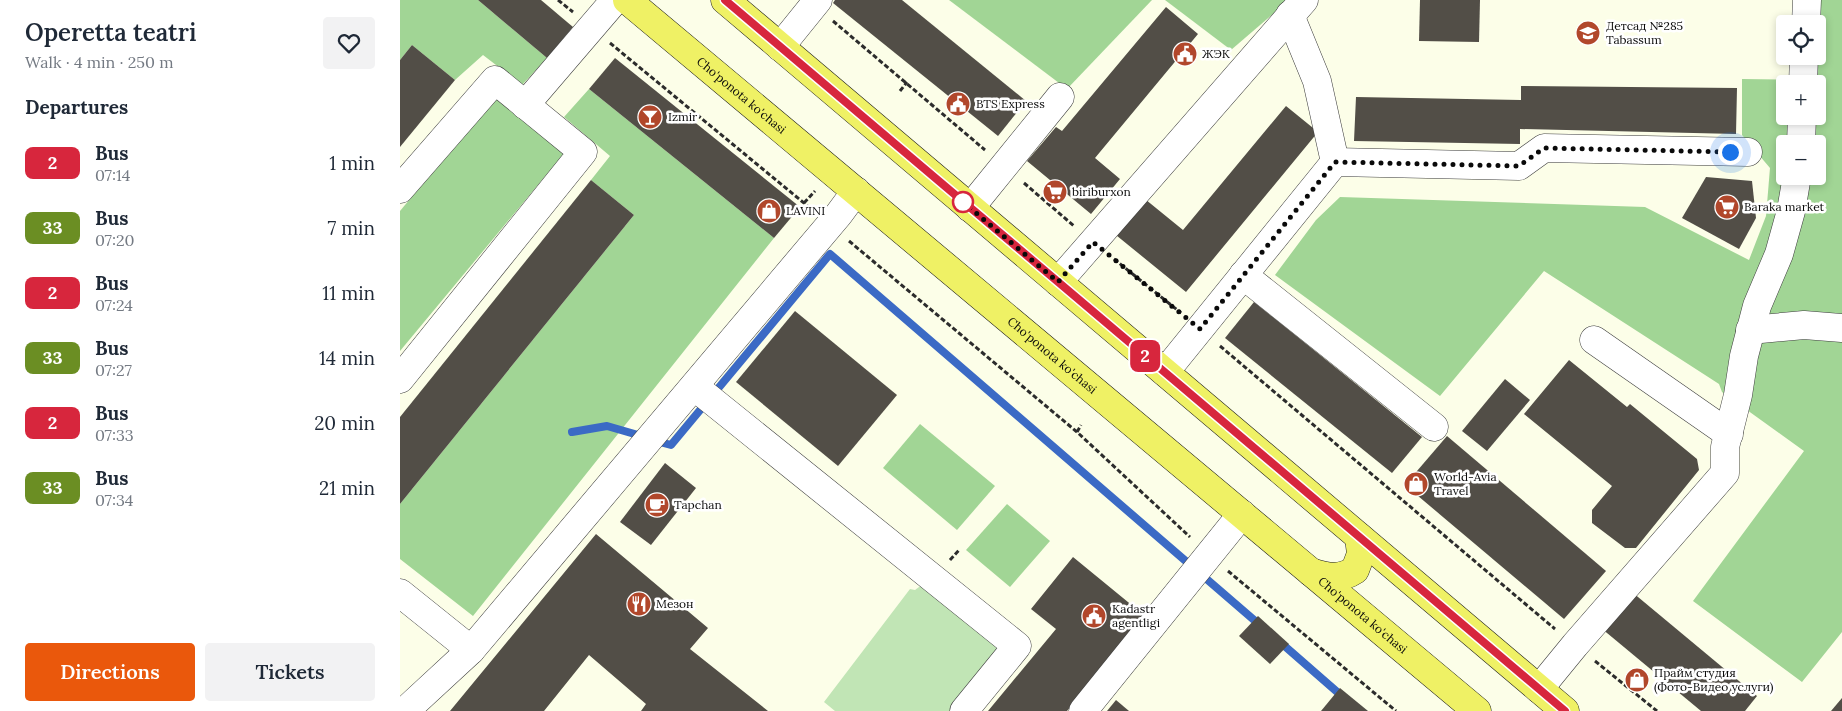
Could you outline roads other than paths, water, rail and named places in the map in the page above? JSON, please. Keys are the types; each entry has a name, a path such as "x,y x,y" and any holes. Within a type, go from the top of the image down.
{"main road":[{"name":"Cho'ponota ko'chasi","path":"627,0 1477,711"},
{"path":"725,0 1565,711"},
{"path":"1311,572 1340,577 1348,575 1355,570 1361,554 1359,537"}],"street":[{"path":"525,105 615,0"},
{"path":"1806,0 1806,15"},
{"path":"780,48 816,2"},
{"path":"1297,8 1317,81 1335,162"},
{"path":"1058,282 1297,8"},
{"path":"400,189 495,80 583,152 400,379"},
{"path":"970,208 1060,97"},
{"path":"1335,162 1519,166 1544,148 1748,152"},
{"path":"1165,372 1335,162"},
{"path":"1539,689 1725,473 1724,447 1738,396 1750,330 1757,306 1779,254 1791,211 1795,185"},
{"path":"405,711 472,650 666,421 704,395 856,191"},
{"path":"1242,275 1434,427"},
{"path":"1750,330 1804,325 1842,328"},
{"path":"1594,340 1729,434"},
{"path":"704,395 1017,646 964,711"},
{"path":"1083,711 1202,566 1242,514"},
{"path":"400,593 472,650"}],"waterway":[{"path":"656,441 671,445 830,254 1261,626"},
{"path":"572,432 607,426 645,437"},
{"path":"1280,642 1359,711"}],"place":[{"name":"Детсад №285 Tabassum","path":"1588,33"},
{"name":"ЖЭК","path":"1185,54"},
{"name":"BTS Express","path":"958,104"},
{"name":"Izmir","path":"650,117"},
{"name":"biriburxon","path":"1055,192"},
{"name":"Baraka market","path":"1727,207"},
{"name":"LAVINI","path":"769,211"},
{"name":"World-Avia Travel","path":"1416,484"},
{"name":"Tapchan","path":"657,505"},
{"name":"Мезон","path":"639,604"},
{"name":"Kadastr agentligi","path":"1094,616"},
{"name":"Прайм студия (Фото-Видео услуги)","path":"1637,680"}]}
